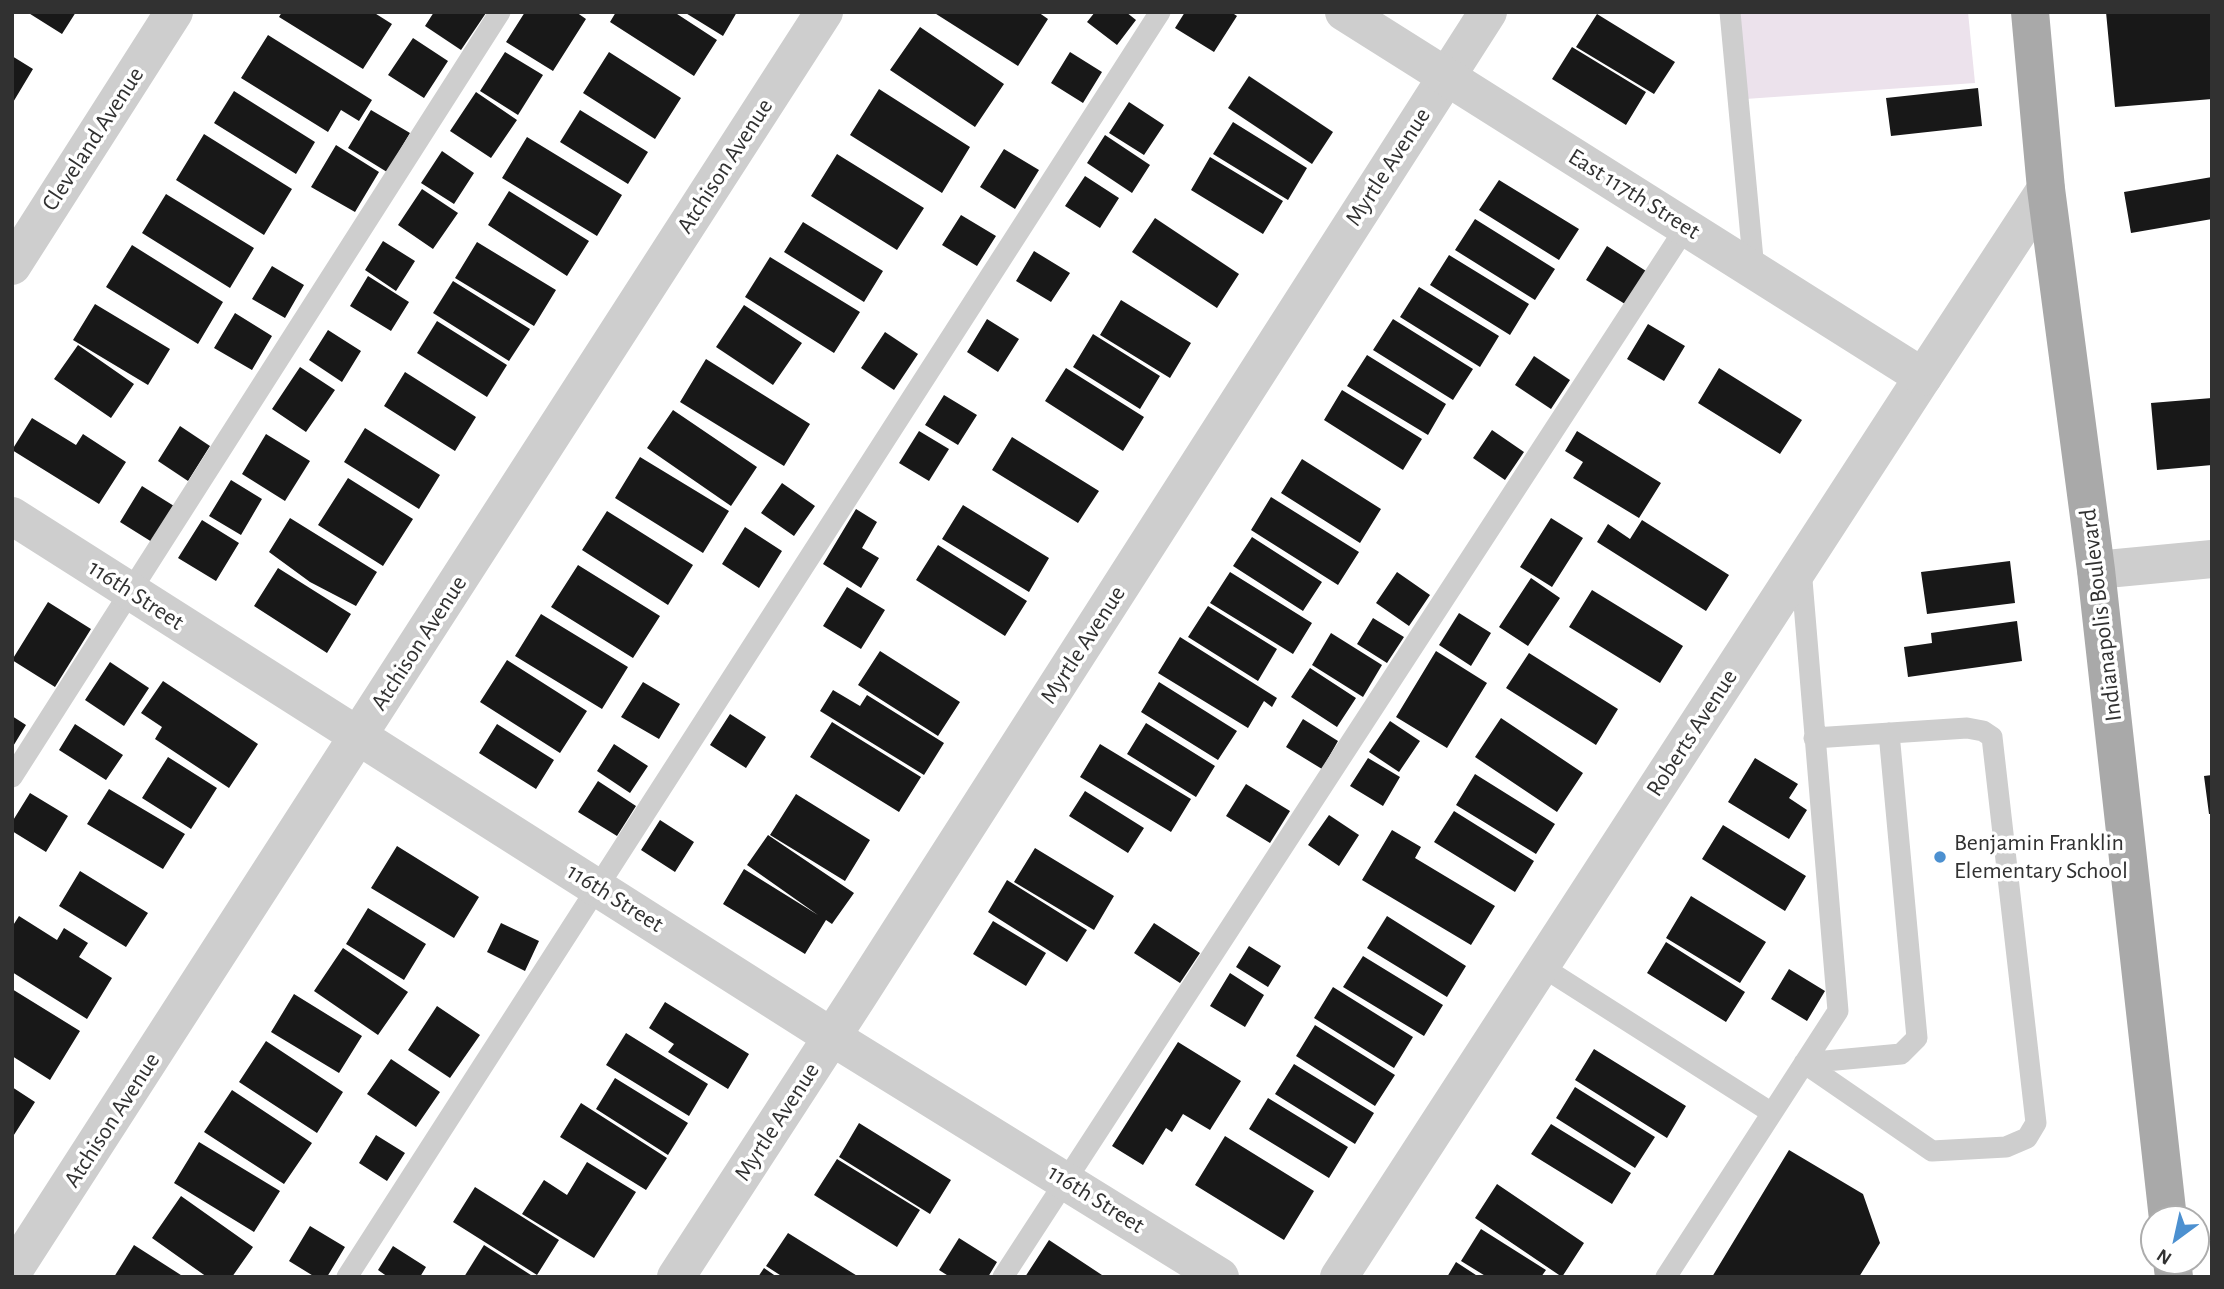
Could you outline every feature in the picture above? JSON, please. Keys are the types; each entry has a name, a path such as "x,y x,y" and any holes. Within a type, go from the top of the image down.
{"main road":[{"name":"Indianapolis Boulevard","path":"2030,12 2046,189 2096,570 2166,1205"}],"street":[{"name":"Cleveland Avenue","path":"12,266 174,12"},
{"name":"Atchison Avenue","path":"12,1273 824,12"},
{"name":"East 117th Street","path":"1344,12 1923,377"},
{"name":"Myrtle Avenue","path":"676,1277 1488,12"},
{"name":"Roberts Avenue","path":"1339,1277 2046,189"},
{"name":"116th Street","path":"12,516 832,1037 1220,1277"},
{"path":"2096,570 2212,559"}],"lane":[{"path":"12,777 500,12"},
{"path":"347,1277 1160,12"},
{"path":"1730,12 1754,270"},
{"path":"1003,1277 1685,227"},
{"path":"1666,1277 1838,1011 1801,566"},
{"path":"1804,1063 1932,1151 2006,1147 2027,1138 2036,1123 1992,737 1983,730 1967,728 1814,738"},
{"path":"1804,1063 1901,1054 1917,1038 1889,733"},
{"path":"1541,966 1772,1113"}],"shaded area":[{"path":"1722,12 1968,12 1975,83 1731,100"}],"building":[{"path":"27,12 76,12 62,34"},
{"path":"282,12 373,12 392,24 363,69 279,17"},
{"path":"434,12 486,13 461,50 425,26"},
{"path":"525,12 576,12 586,19 553,71 506,42"},
{"path":"616,12 674,12 717,40 694,76 610,22"},
{"path":"684,12 737,12 723,36"},
{"path":"933,12 1038,12 1048,19 1018,66"},
{"path":"1095,12 1126,12 1136,20 1117,45 1087,22"},
{"path":"1185,12 1231,12 1237,16 1214,52 1175,28"},
{"path":"2106,12 2212,12 2212,99 2115,107"},
{"path":"1597,14 1675,62 1654,94 1576,47"},
{"path":"920,27 1004,84 975,127 890,70"},
{"path":"268,35 372,100 359,121 341,110 328,132 241,78"},
{"path":"413,38 448,61 424,98 388,75"},
{"path":"1572,47 1646,92 1626,125 1552,79"},
{"path":"505,52 543,75 518,115 480,91"},
{"path":"609,52 681,98 655,139 583,93"},
{"path":"1070,52 1102,72 1083,103 1051,83"},
{"path":"12,56 33,69 12,104"},
{"path":"1249,76 1333,132 1312,164 1228,108"},
{"path":"1978,88 1982,126 1891,136 1886,98"},
{"path":"879,89 970,147 942,193 850,135"},
{"path":"234,91 315,142 296,174 214,123"},
{"path":"476,92 517,120 491,158 450,131"},
{"path":"1129,102 1164,125 1144,155 1109,133"},
{"path":"371,110 410,133 387,172 348,148"},
{"path":"580,110 648,152 628,184 560,142"},
{"path":"1233,122 1307,168 1288,200 1213,154"},
{"path":"204,134 292,189 264,235 176,180"},
{"path":"1105,135 1150,165 1132,193 1087,163"},
{"path":"527,137 622,195 597,236 502,178"},
{"path":"336,145 379,172 355,212 311,187"},
{"path":"1004,149 1039,170 1015,209 980,187"},
{"path":"442,151 474,173 454,204 421,183"},
{"path":"837,154 924,208 897,250 811,196"},
{"path":"1210,157 1283,201 1263,234 1191,190"},
{"path":"1085,176 1119,198 1100,228 1065,206"},
{"path":"2212,177 2212,219 2131,233 2124,192"},
{"path":"1499,180 1579,229 1559,260 1479,210"},
{"path":"422,189 458,213 433,249 398,225"},
{"path":"509,191 589,241 567,276 488,225"},
{"path":"166,194 254,248 230,288 142,233"},
{"path":"961,215 996,236 977,266 942,245"},
{"path":"1155,218 1239,274 1217,308 1132,252"},
{"path":"1475,219 1555,269 1535,300 1455,250"},
{"path":"803,222 883,271 864,302 784,252"},
{"path":"383,241 415,261 396,291 365,270"},
{"path":"477,242 556,290 534,326 455,278"},
{"path":"132,245 223,302 198,344 106,287"},
{"path":"1607,246 1646,271 1625,304 1586,280"},
{"path":"1034,251 1070,273 1051,302 1016,281"},
{"path":"1449,255 1529,304 1510,335 1430,285"},
{"path":"770,257 860,312 834,353 745,297"},
{"path":"272,266 304,285 285,318 252,299"},
{"path":"368,276 409,302 391,331 350,306"},
{"path":"453,281 530,329 509,361 433,313"},
{"path":"1419,287 1499,336 1480,367 1400,317"},
{"path":"1121,300 1191,343 1170,378 1100,335"},
{"path":"95,304 170,349 148,385 73,340"},
{"path":"744,305 802,343 773,385 716,347"},
{"path":"235,313 272,336 252,370 214,348"},
{"path":"987,319 1019,339 998,372 967,352"},
{"path":"1393,319 1473,369 1453,400 1373,350"},
{"path":"437,321 507,365 487,397 417,353"},
{"path":"1648,324 1685,346 1664,381 1627,359"},
{"path":"328,330 361,351 342,382 309,360"},
{"path":"885,332 918,354 894,390 861,368"},
{"path":"1093,334 1160,376 1140,409 1073,367"},
{"path":"78,345 134,384 111,418 54,379"},
{"path":"1367,355 1446,404 1428,435 1347,386"},
{"path":"1534,356 1570,380 1551,409 1515,385"},
{"path":"706,359 810,424 784,466 680,402"},
{"path":"300,367 335,390 306,432 272,409"},
{"path":"1066,368 1144,417 1123,451 1045,401"},
{"path":"1719,368 1802,420 1780,454 1698,403"},
{"path":"405,372 476,417 455,451 384,406"},
{"path":"1342,390 1422,439 1403,470 1324,420"},
{"path":"944,395 977,415 958,445 925,425"},
{"path":"2212,398 2212,465 2157,470 2151,403"},
{"path":"673,410 757,467 731,506 647,448"},
{"path":"32,418 76,445 83,434 126,462 99,504 12,450"},
{"path":"180,426 210,446 188,481 158,461"},
{"path":"365,428 440,475 419,509 344,462"},
{"path":"1492,430 1524,452 1505,480 1473,458"},
{"path":"919,431 949,449 929,481 899,463"},
{"path":"1577,431 1661,483 1639,518 1573,478 1583,462 1565,451"},
{"path":"266,434 310,461 285,501 242,474"},
{"path":"1012,437 1099,491 1078,523 992,470"},
{"path":"640,457 729,511 703,553 615,498"},
{"path":"1302,459 1381,509 1360,543 1281,493"},
{"path":"348,478 413,519 383,566 318,525"},
{"path":"231,480 262,499 241,535 209,516"},
{"path":"782,483 815,506 794,536 761,513"},
{"path":"142,486 174,506 152,542 120,522"},
{"path":"1271,497 1359,552 1338,585 1251,530"},
{"path":"963,505 1049,558 1029,592 942,539"},
{"path":"856,509 877,522 862,548 879,558 861,588 823,564"},
{"path":"607,511 693,565 668,605 582,550"},
{"path":"290,518 377,572 356,606 310,582 269,552"},
{"path":"1551,518 1583,538 1552,587 1520,567"},
{"path":"202,520 239,543 216,581 178,558"},
{"path":"1642,520 1729,575 1706,611 1597,542 1608,524 1630,539"},
{"path":"745,527 782,551 759,588 722,564"},
{"path":"1252,537 1322,582 1303,611 1233,566"},
{"path":"938,545 1027,601 1005,636 916,580"},
{"path":"2010,561 2015,603 1927,614 1921,572"},
{"path":"578,565 660,616 633,658 551,607"},
{"path":"278,568 351,614 327,653 254,606"},
{"path":"1230,572 1312,623 1293,654 1210,603"},
{"path":"1397,572 1430,595 1409,626 1376,603"},
{"path":"1531,578 1560,598 1528,646 1499,627"},
{"path":"847,587 885,610 861,649 823,626"},
{"path":"1592,590 1683,646 1660,683 1569,627"},
{"path":"48,602 91,629 55,687 12,660"},
{"path":"1208,606 1277,649 1258,681 1188,637"},
{"path":"1459,613 1491,633 1471,666 1439,645"},
{"path":"541,614 628,667 602,709 515,656"},
{"path":"1373,618 1404,637 1387,663 1357,644"},
{"path":"2017,621 2022,661 1908,677 1904,647 1932,643 1931,633"},
{"path":"1331,633 1382,665 1363,697 1312,665"},
{"path":"1180,637 1277,698 1272,707 1264,701 1248,728 1158,673"},
{"path":"880,651 960,702 938,736 858,685"},
{"path":"1436,651 1487,683 1447,748 1396,717"},
{"path":"1529,653 1618,709 1596,745 1506,688"},
{"path":"507,660 587,711 560,753 480,702"},
{"path":"110,662 149,688 124,726 85,700"},
{"path":"1310,668 1356,698 1337,727 1291,697"},
{"path":"163,681 258,744 229,788 155,739 162,727 141,713"},
{"path":"643,682 680,704 659,739 621,717"},
{"path":"1159,682 1237,731 1218,760 1141,712"},
{"path":"833,690 860,706 867,695 944,743 924,775 820,711"},
{"path":"730,714 766,737 746,768 710,745"},
{"path":"12,716 26,725 12,748"},
{"path":"1501,718 1583,773 1557,812 1475,757"},
{"path":"1303,719 1338,741 1322,769 1286,747"},
{"path":"1390,721 1420,741 1399,772 1369,752"},
{"path":"832,722 921,777 899,812 810,757"},
{"path":"1146,723 1215,766 1196,797 1127,754"},
{"path":"75,724 123,755 106,780 59,750"},
{"path":"497,724 554,760 536,789 479,753"},
{"path":"614,744 648,766 630,793 597,771"},
{"path":"1100,744 1191,799 1171,832 1080,777"},
{"path":"168,757 217,788 191,829 142,798"},
{"path":"1368,758 1400,777 1383,806 1350,786"},
{"path":"1755,758 1798,784 1789,798 1807,810 1789,839 1728,802"},
{"path":"1475,774 1555,824 1536,854 1456,805"},
{"path":"2212,775 2212,814 2209,814 2204,776"},
{"path":"598,781 636,806 617,836 578,812"},
{"path":"1246,784 1290,811 1270,843 1226,816"},
{"path":"109,789 185,834 163,869 87,824"},
{"path":"1085,791 1144,828 1128,853 1069,816"},
{"path":"30,793 68,816 46,852 12,831 12,822"},
{"path":"796,794 870,840 845,881 770,835"},
{"path":"1454,811 1534,861 1515,892 1434,842"},
{"path":"1329,815 1359,835 1339,866 1308,845"},
{"path":"660,820 694,842 675,872 641,850"},
{"path":"1723,825 1806,876 1785,911 1702,859"},
{"path":"1392,830 1421,847 1415,858 1495,906 1471,945 1362,880"},
{"path":"768,835 854,893 832,924 826,920 805,954 723,904 744,869 818,915 747,865"},
{"path":"397,846 479,897 454,938 371,888"},
{"path":"1035,848 1114,896 1094,930 1014,882"},
{"path":"80,871 148,913 126,947 59,906"},
{"path":"1007,880 1087,930 1067,962 988,912"},
{"path":"1691,896 1766,942 1740,983 1666,938"},
{"path":"368,908 426,944 404,980 346,944"},
{"path":"19,916 57,940 64,928 88,943 79,957 112,978 87,1019 12,972 12,927"},
{"path":"1387,916 1466,966 1447,997 1367,948"},
{"path":"993,921 1046,953 1026,986 973,954"},
{"path":"501,923 539,941 525,971 487,952"},
{"path":"1154,923 1200,953 1180,983 1134,953"},
{"path":"1666,942 1745,992 1726,1022 1647,973"},
{"path":"1249,946 1281,966 1268,987 1236,967"},
{"path":"343,948 408,992 378,1035 314,991"},
{"path":"1363,956 1443,1005 1424,1036 1343,987"},
{"path":"1789,969 1825,991 1807,1021 1771,999"},
{"path":"1230,973 1264,995 1245,1027 1210,1006"},
{"path":"1333,987 1413,1037 1394,1068 1314,1018"},
{"path":"12,989 80,1031 50,1080 12,1056"},
{"path":"294,994 362,1036 339,1073 271,1032"},
{"path":"665,1002 749,1054 728,1089 668,1052 674,1044 649,1028"},
{"path":"437,1006 480,1035 450,1078 408,1050"},
{"path":"1315,1025 1395,1075 1375,1106 1296,1056"},
{"path":"626,1033 708,1084 689,1116 606,1065"},
{"path":"266,1041 343,1092 317,1133 239,1082"},
{"path":"1178,1042 1241,1081 1210,1130 1183,1114 1172,1132 1166,1128 1143,1165 1112,1146"},
{"path":"1594,1049 1686,1106 1667,1138 1575,1080"},
{"path":"391,1059 440,1092 416,1127 367,1094"},
{"path":"1294,1064 1374,1113 1355,1144 1275,1094"},
{"path":"615,1078 688,1123 668,1155 596,1109"},
{"path":"12,1087 35,1102 12,1138"},
{"path":"1575,1087 1655,1137 1635,1168 1556,1118"},
{"path":"232,1090 312,1143 284,1184 204,1132"},
{"path":"1268,1098 1348,1147 1329,1178 1249,1129"},
{"path":"581,1103 667,1158 646,1190 560,1137"},
{"path":"859,1123 951,1180 930,1214 839,1157"},
{"path":"1551,1124 1631,1173 1612,1204 1531,1154"},
{"path":"376,1135 405,1153 387,1181 359,1163"},
{"path":"1225,1136 1314,1191 1284,1240 1195,1185"},
{"path":"199,1142 280,1191 254,1232 174,1183"},
{"path":"1789,1150 1863,1194 1880,1243 1859,1277 1712,1277"},
{"path":"837,1159 920,1210 897,1247 814,1195"},
{"path":"587,1162 636,1192 594,1258 522,1214 544,1180 567,1195"},
{"path":"1497,1184 1584,1243 1562,1277 1475,1218"},
{"path":"475,1187 559,1240 537,1275 453,1222"},
{"path":"181,1196 253,1247 232,1277 207,1277 152,1238"},
{"path":"310,1226 345,1247 327,1277 315,1277 289,1261"},
{"path":"1481,1229 1546,1270 1541,1277 1487,1277 1461,1261"},
{"path":"788,1233 859,1277 783,1277 766,1266"},
{"path":"959,1238 997,1262 988,1277 950,1277 939,1270"},
{"path":"1049,1240 1105,1277 1025,1277"},
{"path":"134,1245 184,1277 114,1277"},
{"path":"484,1245 534,1277 464,1277"},
{"path":"393,1246 426,1267 420,1277 388,1277 378,1270"},
{"path":"1456,1262 1479,1277 1447,1277"},
{"path":"764,1268 777,1277 758,1277"}],"place":[{"name":"Benjamin Franklin Elementary School","path":"1940,857"}]}
